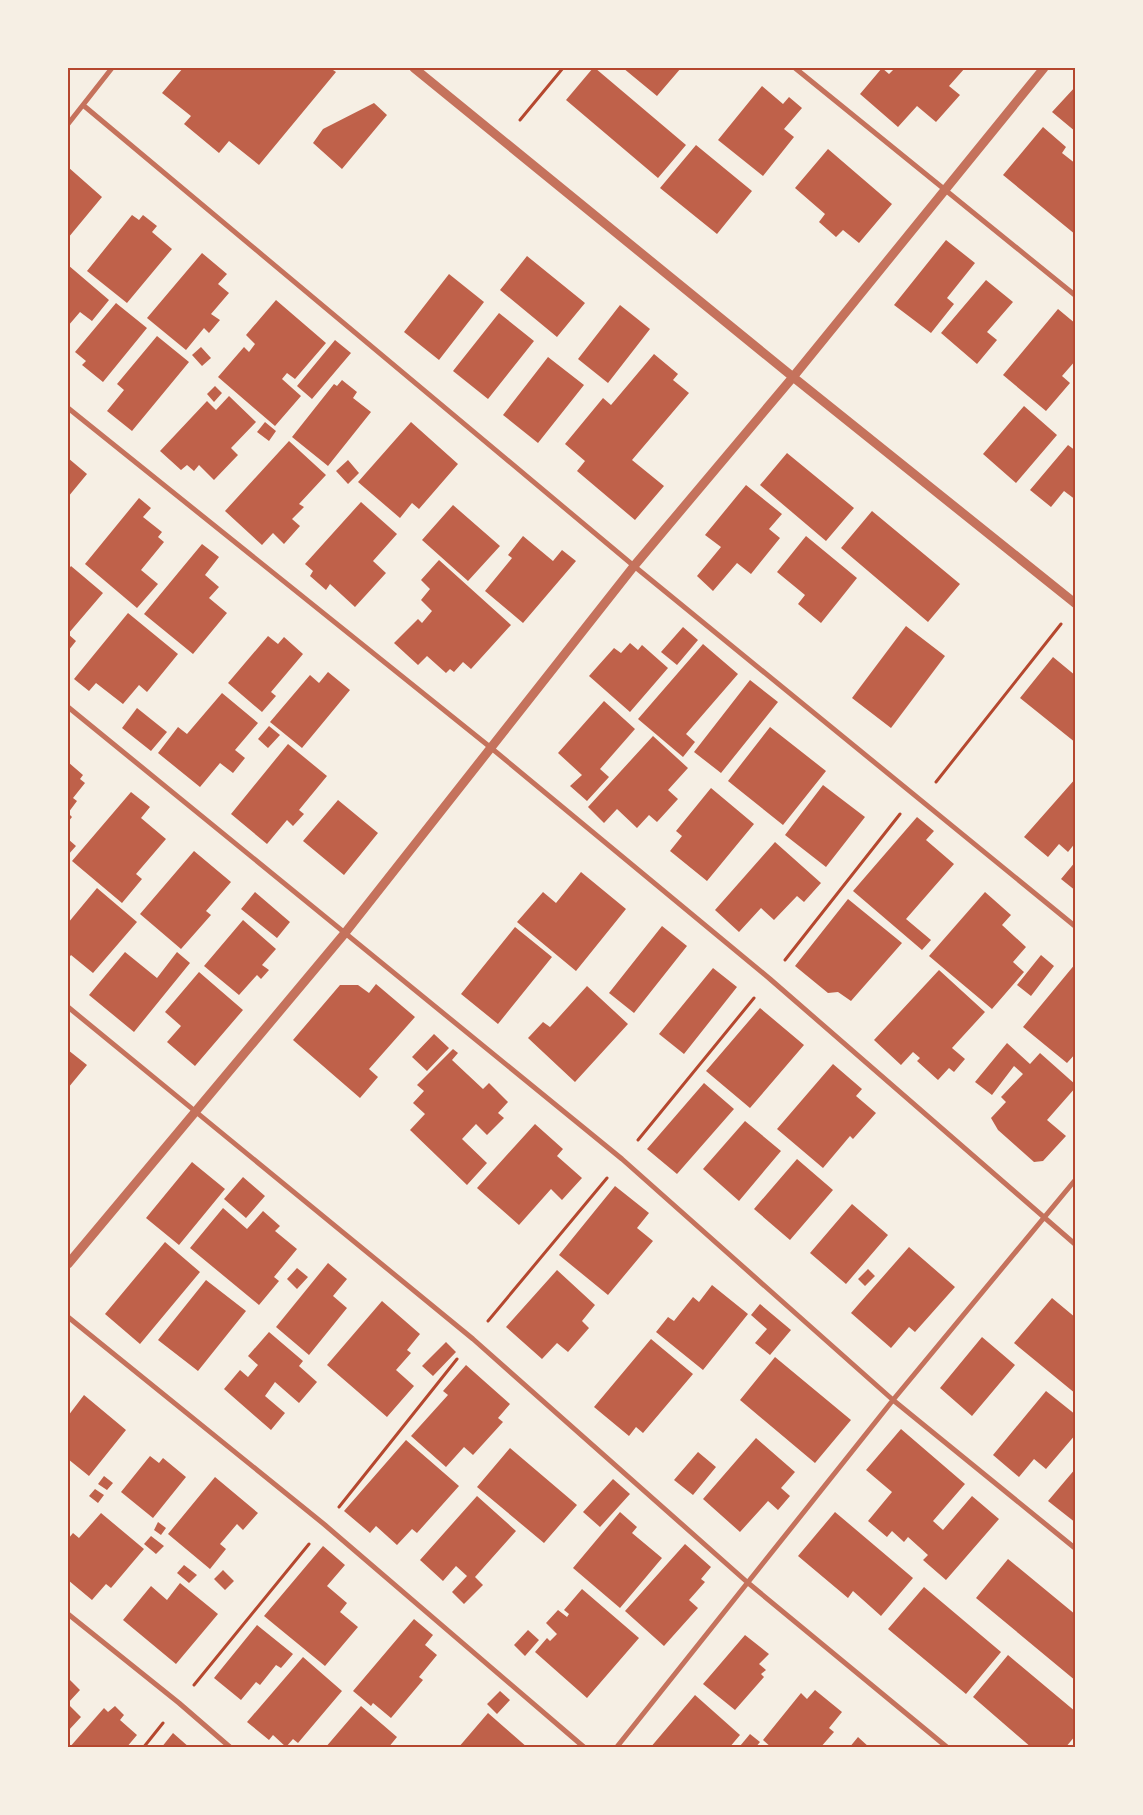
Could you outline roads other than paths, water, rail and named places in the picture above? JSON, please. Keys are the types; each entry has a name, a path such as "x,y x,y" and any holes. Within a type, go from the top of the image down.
{"street":[{"path":"68,124 112,68"},
{"path":"414,68 793,377 1076,604"},
{"path":"796,68 1076,296"},
{"path":"68,1264 345,933 634,566 793,377 1044,68"},
{"path":"83,105 634,566 1076,927"},
{"path":"68,408 490,748 770,979 1043,1218 1076,1244"},
{"path":"68,707 622,1159 893,1400 1076,1549"},
{"path":"68,1007 473,1339 747,1582 948,1748"},
{"path":"616,1748 893,1400 1076,1179"},
{"path":"68,1317 325,1525 585,1748"},
{"path":"68,1614 179,1703 231,1748"}]}
